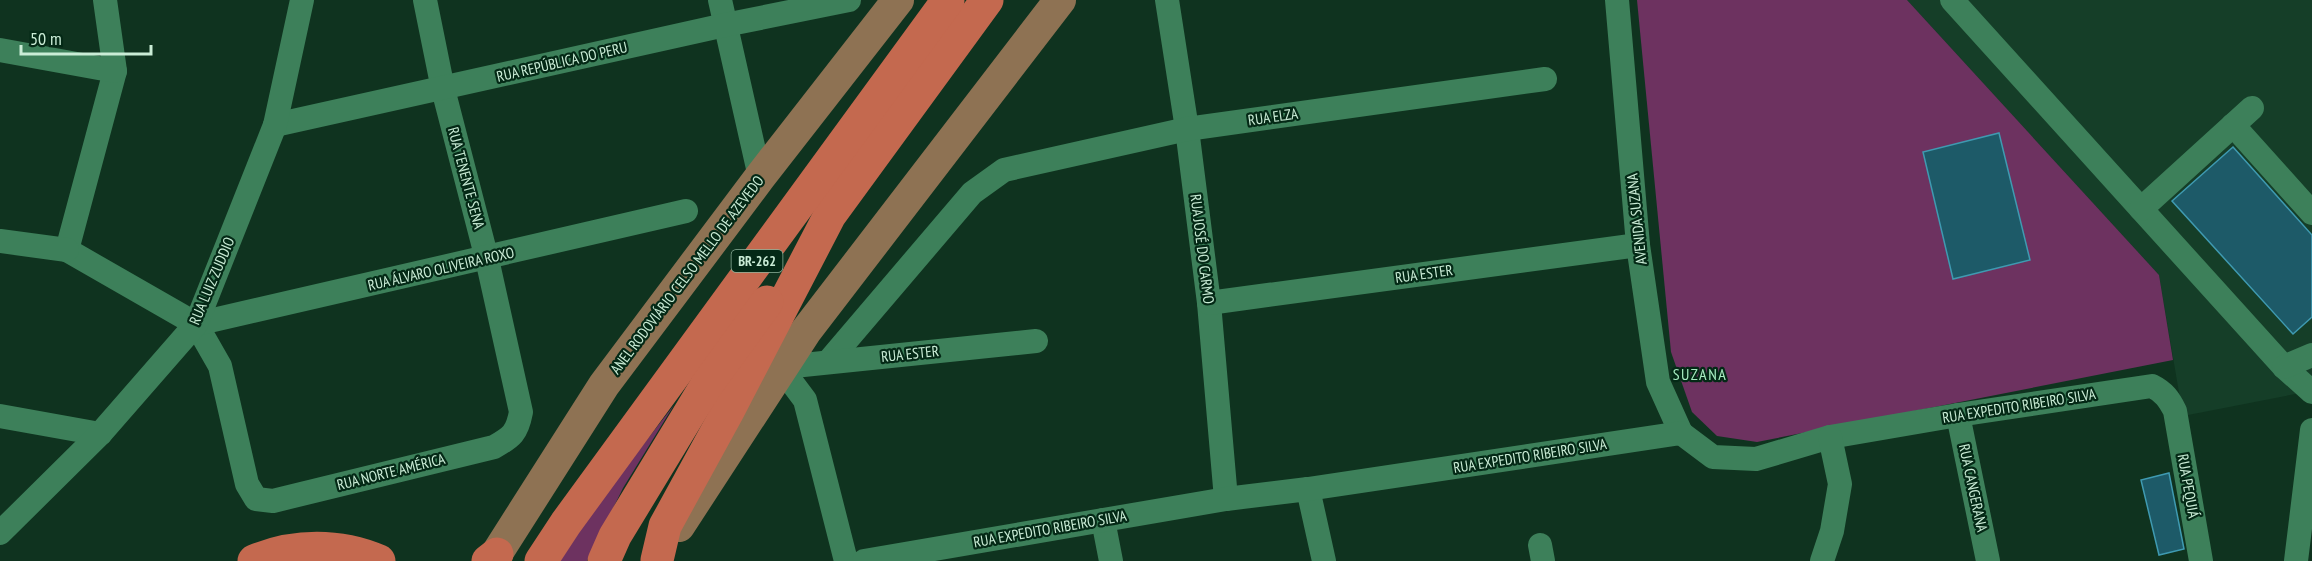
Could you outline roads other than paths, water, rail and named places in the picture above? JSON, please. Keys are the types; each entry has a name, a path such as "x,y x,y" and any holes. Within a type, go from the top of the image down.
{"highway":[{"name":"BR-262","path":"541,561 566,523 948,0"},
{"name":"BR-262","path":"603,561 615,536 706,386 987,0"},
{"path":"656,561 665,526 830,215"},
{"path":"254,561 288,551 315,549 348,550 380,561"}],"main road":[{"name":"ANEL RODOVIÁRIO CELSO MELLO DE AZEVEDO","path":"492,559 604,385 760,177 898,0"},
{"path":"656,561 807,331 1060,0"}],"street":[{"path":"67,250 115,71 105,0"},
{"name":"RUA LUIZ ZUDDIO","path":"0,533 100,434 196,324 276,125 302,0"},
{"name":"RUA TENENTE SENA","path":"425,0 443,89 487,259 521,412 518,427"},
{"path":"720,0 760,177"},
{"name":"RUA REPÚBLICA DO PERU","path":"276,125 725,25 849,0"},
{"name":"RUA JOSÉ DO CARMO","path":"1167,0 1187,129 1209,303 1226,499"},
{"name":"AVENIDA SUZANA","path":"1617,0 1638,245 1658,382 1681,433"},
{"path":"1952,0 2284,367 2312,392"},
{"path":"0,50 115,71"},
{"name":"RUA ELZA","path":"828,362 972,193 1004,170 1187,129 1545,79"},
{"path":"2141,209 2252,108"},
{"path":"2233,126 2312,213"},
{"name":"RUA ÁLVARO OLIVEIRA ROXO","path":"196,324 487,259 686,211"},
{"path":"0,241 67,250 196,324"},
{"name":"RUA ESTER","path":"1209,303 1638,245"},
{"name":"RUA NORTE AMÉRICA","path":"196,324 220,366 247,484 256,500 273,501 494,447 509,439 518,427"},
{"name":"RUA ESTER","path":"782,370 828,362 1036,341"},
{"path":"2284,367 2312,355"},
{"path":"782,370 805,400 846,561"},
{"name":"RUA EXPEDITO RIBEIRO SILVA","path":"864,561 1226,499 1308,489 1681,433 1713,457 1756,459 1830,437 2152,386 2162,391 2170,400 2175,411"},
{"name":"RUA PEQUIÁ","path":"2175,411 2200,561"},
{"name":"RUA CANGERANA","path":"1958,415 1988,561"},
{"path":"0,416 100,434"},
{"path":"2302,550 2312,430"},
{"path":"1822,561 1832,531 1840,484 1830,437"},
{"path":"1308,489 1324,561"},
{"path":"1103,520 1111,561"}],"district":[{"name":"SUZANA","path":"1700,374"}]}
